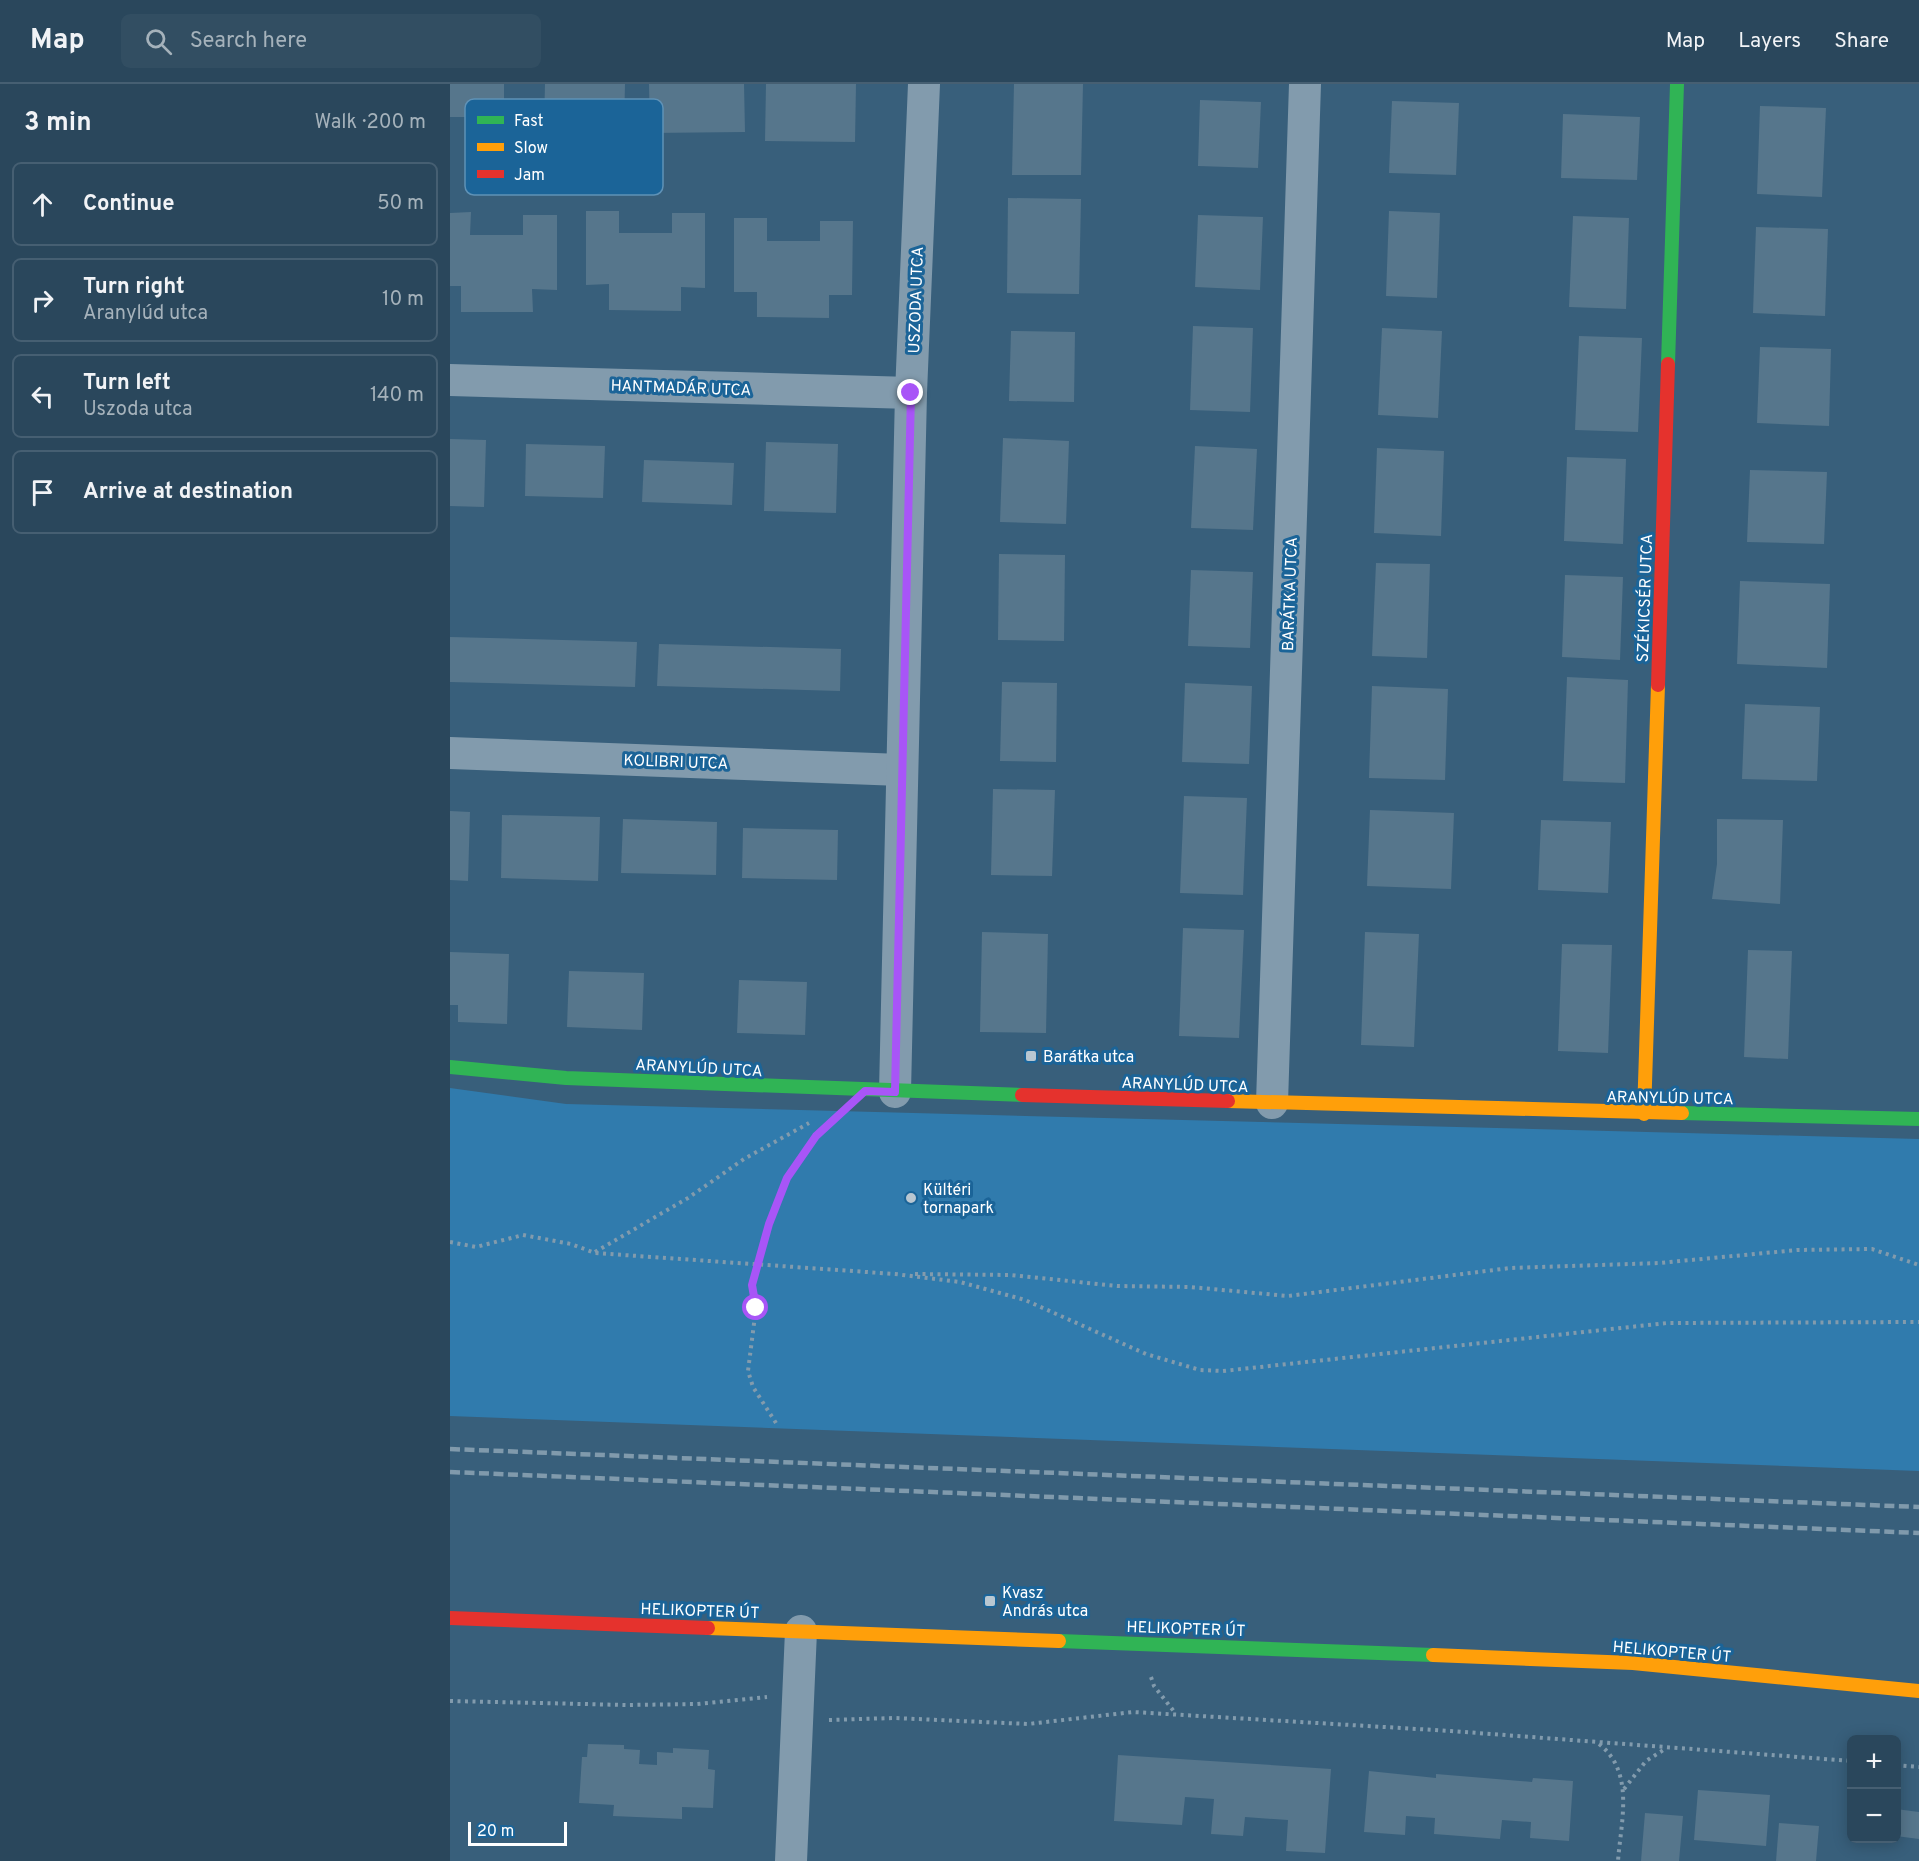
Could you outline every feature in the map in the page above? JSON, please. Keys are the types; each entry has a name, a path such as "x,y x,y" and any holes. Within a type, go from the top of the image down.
{"street":[{"name":"USZODA UTCA","path":"880,1092 901,770 911,393 924,84"},
{"name":"BARÁTKA UTCA","path":"1272,1103 1305,84"},
{"name":"SZÉKICSÉR UTCA","path":"1644,1114 1677,84"},
{"name":"HANTMADÁR UTCA","path":"450,380 911,393"},
{"name":"KOLIBRI UTCA","path":"450,753 901,770"},
{"name":"ARANYLÚD UTCA","path":"450,1067 566,1078 880,1092 1644,1114 1919,1119"},
{"name":"HELIKOPTER ÚT","path":"450,1618 1633,1663 1919,1691"},
{"path":"791,1861 801,1631"}],"path":[{"path":"776,1422 753,1387 748,1371 756,1308 752,1285 769,1224 787,1178 816,1136 880,1092"},
{"path":"595,1253 688,1198 744,1159 817,1119"},
{"path":"450,1242 476,1246 523,1235 570,1244 595,1253 895,1274 960,1282 1025,1300 1146,1354 1200,1370 1222,1371 1667,1323 1919,1322"},
{"path":"895,1274 1011,1275 1116,1286 1190,1287 1287,1296 1510,1268 1659,1263 1797,1250 1872,1249 1919,1265"},
{"path":"450,1701 798,1707 894,1718 1028,1724 1133,1712 1847,1761"},
{"path":"1598,1743 1616,1761 1622,1775 1624,1790 1618,1861"},
{"path":"1624,1790 1646,1761 1666,1749"},
{"path":"1901,1765 1919,1767"}],"shaded area":[{"path":"450,1088 566,1104 1919,1139 1919,1471 450,1416"}],"building":[{"path":"450,84 504,84 504,99 465,99 465,117 450,117"},
{"path":"545,84 625,84 625,99 545,99"},
{"path":"649,84 744,84 745,132 663,133 663,99 649,99"},
{"path":"766,84 856,84 855,142 765,141"},
{"path":"1014,84 1083,84 1081,175 1012,175"},
{"path":"1200,100 1261,102 1258,168 1198,166"},
{"path":"1392,101 1459,103 1456,175 1389,173"},
{"path":"1760,106 1826,108 1822,197 1757,194"},
{"path":"1563,114 1640,117 1637,180 1561,178"},
{"path":"1008,198 1081,199 1079,294 1007,293"},
{"path":"586,211 619,211 619,233 672,233 672,213 705,213 705,288 681,287 681,311 609,310 609,284 586,285"},
{"path":"1389,211 1440,213 1437,298 1386,296"},
{"path":"471,212 470,235 523,235 523,215 557,215 557,290 532,289 533,312 461,312 461,286 450,286 450,213"},
{"path":"1198,215 1263,217 1260,290 1195,287"},
{"path":"1573,216 1629,218 1626,309 1569,307"},
{"path":"734,218 767,218 767,241 820,241 820,221 853,221 852,295 829,295 829,318 757,317 757,292 734,292"},
{"path":"1756,227 1828,229 1825,316 1753,313"},
{"path":"1193,326 1253,328 1250,412 1190,410"},
{"path":"1382,328 1442,331 1438,418 1378,415"},
{"path":"1011,331 1075,332 1074,402 1009,401"},
{"path":"1579,336 1642,338 1638,432 1575,430"},
{"path":"1760,347 1831,349 1829,426 1757,423"},
{"path":"1003,438 1069,441 1066,524 1000,522"},
{"path":"450,439 486,440 484,507 450,506"},
{"path":"766,442 838,444 836,513 764,511"},
{"path":"526,444 605,446 603,498 525,496"},
{"path":"1195,446 1257,449 1253,530 1191,528"},
{"path":"1377,448 1444,451 1441,536 1374,533"},
{"path":"1567,457 1626,459 1623,544 1564,541"},
{"path":"644,460 734,463 732,505 642,502"},
{"path":"1750,470 1827,472 1824,544 1747,542"},
{"path":"999,554 1065,555 1064,641 998,640"},
{"path":"1376,563 1430,564 1427,658 1372,656"},
{"path":"1191,570 1253,572 1250,648 1188,646"},
{"path":"1565,575 1623,577 1620,660 1562,657"},
{"path":"1740,581 1830,584 1827,668 1737,664"},
{"path":"450,637 637,642 635,687 450,682"},
{"path":"659,644 841,649 840,691 657,686"},
{"path":"1567,677 1628,680 1625,783 1563,781"},
{"path":"1002,682 1057,683 1056,762 1000,761"},
{"path":"1185,683 1252,686 1249,764 1182,762"},
{"path":"1372,686 1448,689 1445,780 1369,778"},
{"path":"1745,704 1820,707 1817,781 1742,779"},
{"path":"993,789 1055,790 1052,876 991,875"},
{"path":"1184,796 1247,798 1243,895 1180,893"},
{"path":"1370,810 1454,813 1451,889 1367,886"},
{"path":"450,811 470,812 468,881 450,880"},
{"path":"502,815 600,817 598,881 501,878"},
{"path":"623,819 717,822 716,875 621,873"},
{"path":"1717,819 1783,820 1780,904 1712,899 1717,864"},
{"path":"1541,820 1611,822 1608,893 1538,890"},
{"path":"743,828 838,830 837,880 742,878"},
{"path":"1183,928 1244,930 1239,1038 1179,1036"},
{"path":"982,932 1048,934 1046,1033 980,1032"},
{"path":"1365,932 1419,934 1414,1047 1361,1045"},
{"path":"1562,944 1612,945 1608,1053 1558,1051"},
{"path":"1748,950 1792,951 1788,1059 1744,1057"},
{"path":"450,952 509,954 507,1024 458,1022 458,1005 450,1005"},
{"path":"569,971 644,973 642,1030 567,1027"},
{"path":"739,980 807,982 805,1035 737,1033"},
{"path":"588,1744 624,1745 624,1749 640,1750 639,1764 657,1765 657,1752 673,1753 673,1748 709,1750 708,1769 715,1770 713,1808 682,1807 682,1819 613,1816 614,1805 579,1803 582,1757 587,1757"},
{"path":"1118,1755 1331,1769 1325,1853 1286,1851 1288,1820 1245,1817 1243,1836 1211,1834 1214,1799 1185,1797 1182,1825 1114,1821"},
{"path":"1369,1771 1436,1778 1436,1774 1532,1782 1533,1778 1573,1781 1569,1841 1530,1838 1531,1822 1502,1820 1500,1839 1434,1834 1435,1818 1406,1816 1405,1835 1364,1832"},
{"path":"1698,1790 1770,1795 1766,1846 1694,1840"},
{"path":"1901,1810 1919,1812 1919,1839 1901,1837"},
{"path":"1645,1813 1683,1816 1679,1861 1641,1861"},
{"path":"1779,1823 1819,1826 1816,1861 1776,1861"}],"railway":[{"path":"450,1449 1919,1507"},
{"path":"450,1472 1919,1533"}],"traffic: fast":[{"path":"1668,364 1677,84"},
{"path":"450,1067 566,1078 1022,1095"},
{"path":"1682,1113 1919,1119"},
{"path":"1059,1641 1433,1655"}],"traffic: slow":[{"path":"1644,1114 1658,685"},
{"path":"1228,1101 1682,1113"},
{"path":"708,1628 1059,1641"},
{"path":"1433,1655 1633,1663 1919,1691"}],"traffic: jam":[{"path":"1658,685 1668,364"},
{"path":"1022,1095 1228,1101"},
{"path":"450,1618 708,1628"}],"place":[{"name":"Barátka utca","path":"1031,1056"},
{"name":"Kültéri tornapark","path":"911,1198"},
{"name":"Kvasz András utca","path":"990,1601"}],"route":[{"path":"756,1308 752,1285 769,1224 787,1178 816,1136 865,1091 895,1092 911,393"}]}
